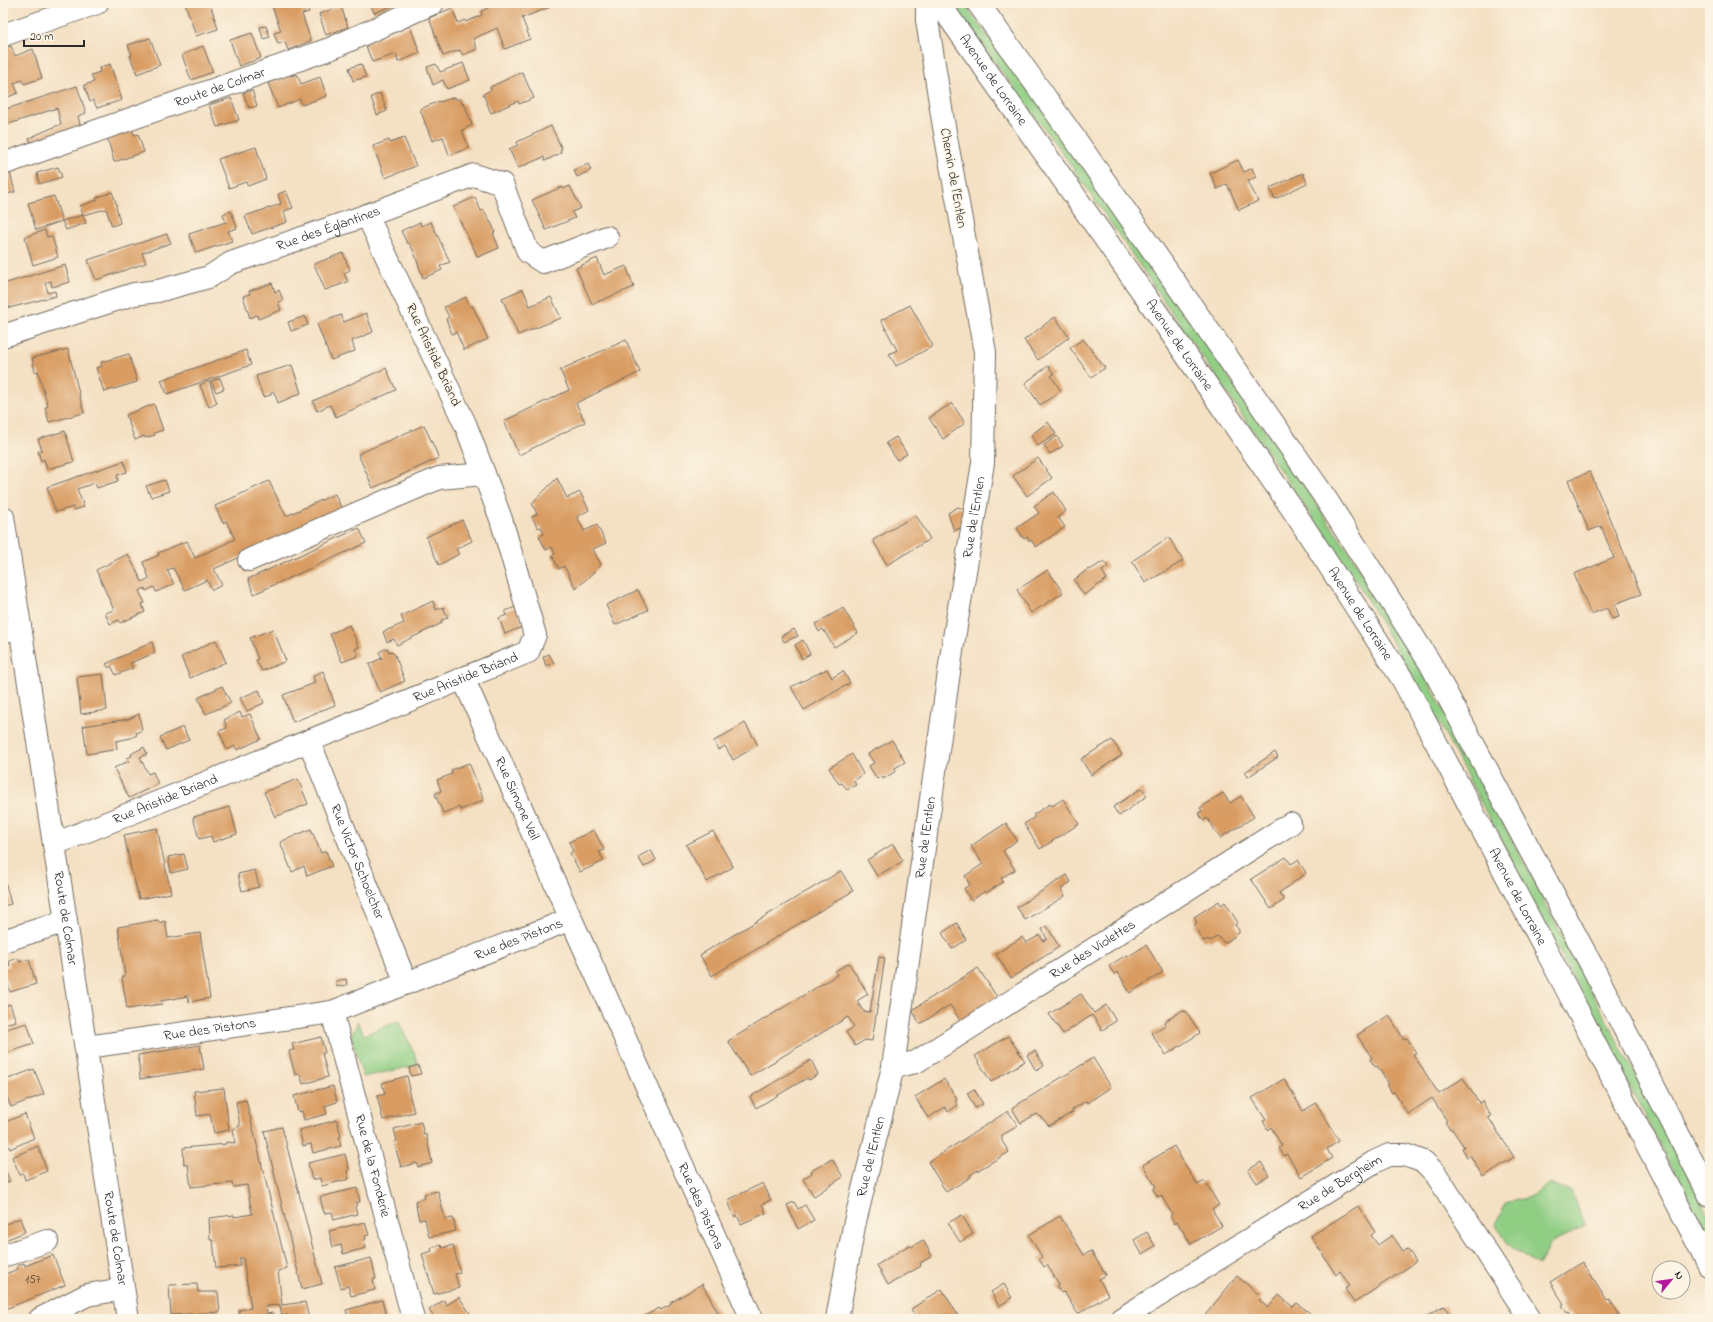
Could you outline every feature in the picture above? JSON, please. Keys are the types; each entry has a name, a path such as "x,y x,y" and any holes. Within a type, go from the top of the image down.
{"street":[{"path":"3,35 96,3"},
{"name":"Route de Colmar","path":"3,164 332,48 433,3"},
{"name":"Chemin de l'Entlen","path":"927,3 927,20 942,121 985,352"},
{"name":"Avenue de Lorraine","path":"939,3 1156,311 1295,512 1403,680 1565,986 1710,1267"},
{"path":"978,3 1087,156 1324,496 1430,663 1593,968 1710,1196"},
{"name":"Rue des Églantines","path":"3,336 134,294 158,291 209,277 231,263 368,215 474,174 502,184 528,252 543,262 607,237"},
{"name":"Rue Aristide Briand","path":"55,844 528,652 535,635 501,519 466,426 368,215"},
{"name":"Rue de l'Entlen","path":"837,1319 854,1226 893,1067 953,644 983,463 985,352"},
{"path":"249,560 439,478 484,474"},
{"name":"Route de Colmar","path":"3,517 12,629 55,844 128,1319"},
{"name":"Rue Simone Veil","path":"463,678 572,919"},
{"name":"Rue Victor Schoelcher","path":"309,741 406,983"},
{"name":"Rue des Violettes","path":"893,1067 916,1062 1290,824"},
{"name":"Rue des Pistons","path":"87,1047 332,1012 572,919 747,1317"},
{"path":"3,941 66,921"},
{"name":"Rue de la Fonderie","path":"332,1012 412,1319"},
{"name":"Rue de Bergheim","path":"1121,1319 1374,1162 1389,1155 1405,1155 1424,1162 1435,1173 1530,1319"},
{"path":"3,1256 47,1241"},
{"path":"40,1319 87,1295 123,1289"}],"green space":[{"path":"951,3 963,3 1046,112 1358,565 1434,692 1710,1217 1710,1240 1435,715 1358,584 1068,161"},
{"path":"358,1021 364,1035 398,1021 414,1052 418,1065 363,1077 351,1036"},
{"path":"1549,1183 1570,1191 1586,1226 1551,1243 1538,1266 1509,1245 1495,1224 1506,1203 1533,1196"}],"building":[{"path":"185,3 210,3 218,29 196,36"},
{"path":"271,3 313,3 307,5 309,12 302,14 311,41 288,50 285,42 278,44 274,33 281,31"},
{"path":"370,3 400,3 374,13"},
{"path":"500,3 548,3 550,7 522,18 530,39 505,49 497,28 473,39 477,49 463,55 460,50 443,56 429,18 452,8 458,23 465,20 466,22 482,15 481,11"},
{"path":"341,6 348,27 326,35 319,14"},
{"path":"266,26 270,37 263,39 260,27"},
{"path":"410,26 420,53 398,62 396,54 372,62 365,43"},
{"path":"252,33 261,58 239,66 230,40"},
{"path":"150,38 160,65 137,74 130,56 132,55 128,45"},
{"path":"11,46 15,56 33,49 42,78 24,84 22,80 14,83 18,93 3,99 3,49"},
{"path":"203,46 213,72 191,80 182,55"},
{"path":"463,63 470,80 447,89 443,80 433,85 427,67 436,64 440,72"},
{"path":"110,64 122,100 97,108 93,100 90,102 84,85 94,82 91,75 100,72 99,68"},
{"path":"361,64 366,77 353,81 349,68"},
{"path":"522,72 534,98 519,104 518,101 491,113 483,94 491,90 490,87"},
{"path":"291,74 291,76 297,74 301,84 320,77 327,96 302,105 300,99 278,108 268,83"},
{"path":"77,86 86,113 78,116 81,128 33,147 29,138 61,124 57,108 3,126 3,110"},
{"path":"252,90 257,106 249,108 243,93"},
{"path":"380,93 387,111 377,115 371,97"},
{"path":"455,97 457,100 460,98 462,104 464,103 472,125 462,130 469,148 449,155 443,137 432,141 420,109"},
{"path":"231,98 239,120 217,127 209,105"},
{"path":"551,126 562,149 560,150 561,153 545,161 544,157 518,168 509,149 518,145 517,142"},
{"path":"132,128 134,135 138,134 144,152 114,162 107,136"},
{"path":"404,138 416,166 385,178 373,146 389,140 390,143"},
{"path":"256,147 266,179 248,186 246,182 229,188 218,159"},
{"path":"1238,160 1244,172 1252,168 1256,177 1248,181 1258,201 1239,210 1227,184 1217,189 1210,173"},
{"path":"588,164 591,170 577,177 574,170"},
{"path":"58,167 62,177 39,184 37,173"},
{"path":"9,168 15,192 3,195 3,170"},
{"path":"1303,173 1307,183 1275,199 1270,188"},
{"path":"570,186 581,208 572,212 575,218 546,230 532,200 562,187 563,189"},
{"path":"286,191 293,208 284,211 287,222 252,234 245,216 281,204 278,194"},
{"path":"112,192 117,205 120,223 112,226 106,209 83,215 80,206 97,200 96,198"},
{"path":"54,196 62,221 36,230 28,203"},
{"path":"475,197 481,211 484,210 491,222 495,232 493,233 499,248 478,257 453,207"},
{"path":"231,211 237,228 228,231 232,241 196,253 189,234 226,222 223,214"},
{"path":"83,215 86,223 66,230 62,221"},
{"path":"420,222 421,226 431,222 450,262 440,266 442,270 423,278 414,252 409,243 407,243 401,231"},
{"path":"45,230 47,237 52,236 58,257 33,265 25,237"},
{"path":"167,234 171,243 142,253 146,263 96,280 88,260"},
{"path":"343,253 350,270 344,273 348,282 325,290 314,264"},
{"path":"597,258 604,275 626,266 634,287 592,304 576,268"},
{"path":"65,265 70,282 52,287 51,281 45,283 48,293 55,291 56,296 9,308 3,284"},
{"path":"272,283 275,292 279,290 283,300 278,302 281,310 258,319 257,315 250,318 243,296 250,294 249,291"},
{"path":"523,289 530,306 551,297 561,318 518,335 502,298"},
{"path":"466,297 470,307 472,305 488,339 464,350 456,332 452,334 446,319 449,317 444,307"},
{"path":"910,305 933,346 896,366 889,354 897,350 881,320"},
{"path":"366,313 373,332 352,341 355,351 331,360 317,324 341,315 344,322"},
{"path":"305,316 308,325 291,331 288,322"},
{"path":"1055,317 1069,337 1038,360 1024,340"},
{"path":"1083,339 1105,368 1091,377 1070,348"},
{"path":"626,340 640,372 576,403 585,422 519,455 504,421 569,390 560,370"},
{"path":"68,349 84,413 49,422 45,407 48,407 38,371 35,372 32,358"},
{"path":"246,350 251,365 167,394 161,380"},
{"path":"129,354 137,382 104,392 96,368 102,366 101,362"},
{"path":"292,365 301,393 278,403 274,392 271,393 271,395 263,397 256,376"},
{"path":"1048,366 1054,374 1051,376 1061,391 1040,405 1025,383"},
{"path":"386,368 396,390 336,417 330,405 317,411 313,401"},
{"path":"220,378 224,389 216,392 211,381"},
{"path":"209,381 217,403 209,407 200,385"},
{"path":"952,403 965,423 943,439 929,418"},
{"path":"154,404 163,430 154,433 155,435 145,438 144,436 135,440 126,415"},
{"path":"1048,422 1056,434 1038,446 1031,435"},
{"path":"424,425 439,458 373,488 358,454"},
{"path":"65,431 74,462 47,469 44,459 41,461 38,451 42,450 38,439"},
{"path":"1057,436 1063,446 1050,454 1044,445"},
{"path":"896,437 907,454 897,460 886,443"},
{"path":"1038,458 1052,478 1027,496 1013,476"},
{"path":"124,461 127,472 117,475 118,481 97,488 95,483 77,489 84,507 74,510 73,507 56,512 47,487"},
{"path":"1590,472 1641,594 1615,604 1619,617 1612,619 1607,608 1591,614 1574,574 1614,558 1601,526 1589,531 1568,480"},
{"path":"557,478 567,498 580,492 589,510 577,517 584,531 597,525 606,543 593,549 601,565 576,589 564,566 559,569 552,555 555,554 552,547 546,550 539,536 544,534 541,527 538,528 532,517 537,514 532,503"},
{"path":"165,480 169,491 151,497 146,486"},
{"path":"269,481 286,516 335,494 342,510 214,569 222,585 212,590 207,580 185,590 173,568 167,570 174,584 156,592 154,587 146,591 145,588 139,591 145,603 142,604 145,612 120,623 119,620 110,624 105,613 114,610 96,570 128,554 142,582 149,578 143,562 159,555 158,553 187,541 195,558 235,539 226,521 223,523 215,506"},
{"path":"1054,492 1066,511 1058,517 1065,527 1036,547 1027,537 1024,539 1017,528 1039,513 1034,506"},
{"path":"958,507 964,509 962,527 954,531 948,513"},
{"path":"916,515 930,539 887,565 873,540"},
{"path":"462,520 472,541 456,549 459,554 439,565 426,537"},
{"path":"359,528 366,543 254,594 248,579"},
{"path":"1169,537 1183,561 1145,583 1132,561"},
{"path":"1104,561 1108,567 1102,571 1107,579 1084,595 1074,580 1088,569 1090,570"},
{"path":"1048,570 1063,593 1031,613 1017,590"},
{"path":"638,590 648,610 615,625 606,605"},
{"path":"433,601 436,610 443,607 448,618 441,620 442,623 397,645 394,639 387,642 383,632 404,623 401,616"},
{"path":"516,607 524,626 505,634 499,618 507,615 505,611"},
{"path":"843,608 858,633 834,647 823,629 819,632 815,624"},
{"path":"349,625 359,647 355,649 358,656 342,662 330,634"},
{"path":"273,629 286,661 262,671 256,660 258,659 250,638"},
{"path":"794,629 798,636 784,642 781,636"},
{"path":"216,640 226,662 190,678 181,657"},
{"path":"803,640 810,654 802,659 795,645"},
{"path":"152,642 155,653 130,663 133,668 116,675 111,666 109,668 106,664"},
{"path":"387,648 389,652 391,651 395,655 405,681 380,692 369,664 382,658 379,652"},
{"path":"549,654 554,663 546,666 543,657"},
{"path":"827,669 832,678 843,671 850,683 804,710 791,687"},
{"path":"323,671 335,705 293,722 283,695 315,683 313,676"},
{"path":"103,674 107,710 81,714 77,677"},
{"path":"222,686 231,703 206,714 198,698"},
{"path":"259,690 264,703 247,711 240,698"},
{"path":"240,712 242,717 250,714 261,739 237,750 235,746 227,750 219,731 227,728 224,720"},
{"path":"139,714 142,730 136,733 137,735 131,738 116,741 117,749 87,754 83,726 129,719"},
{"path":"745,723 758,745 733,760 725,746 718,750 714,741"},
{"path":"183,727 189,740 166,750 160,737"},
{"path":"892,740 905,762 895,768 896,771 883,779 882,776 877,779 869,766 874,763 868,754"},
{"path":"1112,740 1122,755 1091,775 1081,759"},
{"path":"144,747 147,754 140,757 148,774 153,772 158,784 129,798 114,768 129,761 127,758 132,756 131,754"},
{"path":"1275,752 1278,757 1248,777 1245,772"},
{"path":"852,754 863,774 854,781 856,785 847,789 842,783 839,784 829,768"},
{"path":"469,763 484,800 460,810 459,807 443,813 435,794 441,791 437,780 452,774 451,770"},
{"path":"298,779 308,804 275,817 264,792"},
{"path":"1142,788 1147,796 1119,816 1113,807"},
{"path":"1223,793 1230,803 1241,796 1254,817 1220,838 1207,818 1204,821 1198,813 1202,811 1200,808"},
{"path":"1063,799 1079,824 1040,849 1024,824 1035,817 1033,815 1050,804 1052,806"},
{"path":"230,807 237,834 213,842 211,836 199,839 193,817"},
{"path":"1006,823 1017,840 1003,851 1015,870 1001,878 1003,882 986,893 985,891 971,901 964,888 970,885 965,876 983,864 971,846"},
{"path":"157,828 171,893 139,899 124,835"},
{"path":"311,829 321,853 326,851 332,866 307,876 304,866 292,872 280,842"},
{"path":"594,830 604,850 599,852 604,861 580,872 570,853 573,851 569,842"},
{"path":"713,831 733,867 707,882 686,845"},
{"path":"893,844 903,861 877,876 867,860"},
{"path":"651,850 656,860 644,867 638,857"},
{"path":"184,854 188,869 171,873 168,857"},
{"path":"1286,857 1291,864 1298,860 1306,873 1279,893 1284,900 1271,909 1251,879"},
{"path":"255,870 259,887 242,891 238,874"},
{"path":"841,871 853,891 712,976 700,955"},
{"path":"1067,875 1071,882 1061,889 1065,896 1025,920 1017,907"},
{"path":"3,881 5,881 11,904 3,906"},
{"path":"1219,901 1221,905 1225,902 1238,923 1235,925 1239,930 1239,933 1225,943 1218,936 1210,941 1208,939 1203,941 1194,925 1197,923 1194,917"},
{"path":"158,920 159,923 165,921 168,938 200,933 210,998 189,1002 188,996 161,1001 162,1004 127,1009 122,977 125,976 118,927"},
{"path":"957,923 966,940 952,949 942,933"},
{"path":"1047,926 1059,947 1011,978 996,954 1022,937 1026,943 1040,935 1043,941 1047,939 1042,929"},
{"path":"1146,945 1163,972 1130,993 1118,972 1114,974 1109,966"},
{"path":"879,957 885,958 872,1041 865,1040 855,1046 846,1032 854,1027 848,1017 750,1076 728,1041 837,975 835,971 849,963 868,994 857,1001 863,1011 870,1012"},
{"path":"18,958 20,962 29,959 36,984 10,992 3,968 10,966 9,961"},
{"path":"978,968 999,1000 962,1023 950,1005 920,1024 912,1010"},
{"path":"346,979 347,985 337,987 336,981"},
{"path":"1081,994 1094,1013 1106,1005 1116,1021 1102,1030 1092,1015 1063,1034 1049,1014"},
{"path":"10,1004 16,1021 3,1024 3,1007"},
{"path":"1183,1010 1184,1012 1186,1011 1200,1033 1166,1055 1151,1033 1166,1025 1164,1022"},
{"path":"1389,1015 1404,1040 1407,1038 1416,1053 1413,1054 1439,1094 1463,1078 1479,1103 1482,1101 1491,1116 1488,1117 1514,1157 1483,1177 1470,1155 1467,1157 1462,1148 1464,1147 1452,1129 1450,1130 1445,1122 1447,1121 1432,1098 1408,1114 1394,1092 1392,1093 1387,1085 1389,1084 1377,1066 1375,1067 1370,1059 1372,1058 1357,1035"},
{"path":"27,1023 34,1044 3,1054 3,1030"},
{"path":"1008,1036 1025,1061 991,1082 975,1056"},
{"path":"321,1037 325,1053 322,1053 328,1077 303,1084 300,1074 295,1075 289,1051 294,1050 292,1044"},
{"path":"200,1045 204,1069 140,1079 138,1055"},
{"path":"1035,1051 1044,1066 1036,1071 1027,1055"},
{"path":"1093,1058 1111,1087 1087,1103 1086,1101 1072,1110 1073,1112 1049,1126 1036,1114 1021,1123 1012,1108"},
{"path":"811,1060 818,1074 809,1080 807,1078 756,1108 750,1097"},
{"path":"418,1065 421,1074 411,1076 409,1068"},
{"path":"34,1069 44,1094 11,1107 3,1088 3,1081"},
{"path":"407,1076 410,1089 408,1089 414,1112 383,1120 377,1096 385,1094 382,1083"},
{"path":"944,1079 957,1099 955,1101 958,1105 948,1112 945,1107 928,1118 915,1097"},
{"path":"1284,1079 1303,1111 1316,1103 1339,1141 1327,1149 1332,1158 1301,1177 1287,1154 1284,1156 1279,1148 1282,1146 1271,1127 1268,1130 1263,1121 1266,1120 1252,1098"},
{"path":"333,1086 337,1102 325,1106 327,1114 304,1120 302,1111 298,1112 294,1096"},
{"path":"224,1088 229,1130 214,1133 210,1114 197,1116 194,1091"},
{"path":"974,1089 983,1104 975,1108 967,1093"},
{"path":"246,1100 287,1268 278,1271 282,1305 305,1302 309,1319 289,1319 288,1315 282,1316 280,1305 266,1306 267,1314 273,1313 273,1319 240,1319 239,1310 251,1308 243,1258 240,1258 240,1266 216,1268 213,1240 210,1240 209,1218 234,1215 234,1217 252,1214 247,1185 233,1187 232,1183 191,1187 188,1165 184,1165 183,1148 226,1144 226,1142 235,1143 233,1129 240,1126 236,1102"},
{"path":"1008,1111 1018,1126 1002,1135 1002,1141 1009,1152 970,1175 971,1177 946,1192 928,1162"},
{"path":"25,1114 34,1138 10,1149 3,1132 3,1123"},
{"path":"337,1120 341,1137 339,1137 341,1146 313,1153 311,1144 303,1146 299,1130"},
{"path":"421,1122 424,1135 426,1134 432,1163 418,1167 417,1163 401,1167 394,1142 397,1141 394,1129"},
{"path":"282,1127 322,1284 302,1289 264,1131"},
{"path":"38,1146 47,1171 25,1180 23,1173 20,1175 12,1157"},
{"path":"1174,1146 1197,1185 1205,1181 1219,1205 1212,1209 1222,1226 1191,1244 1177,1222 1175,1224 1170,1216 1172,1214 1161,1195 1158,1197 1153,1189 1156,1187 1143,1165"},
{"path":"345,1154 349,1169 347,1171 349,1179 322,1186 320,1178 312,1180 308,1163"},
{"path":"832,1159 843,1177 814,1196 803,1179 812,1173 811,1171"},
{"path":"1261,1162 1269,1176 1257,1183 1248,1170"},
{"path":"3,1165 10,1181 3,1184"},
{"path":"763,1183 771,1200 762,1204 766,1213 741,1224 737,1215 734,1217 728,1200"},
{"path":"357,1188 360,1202 356,1202 357,1205 355,1206 357,1214 334,1220 332,1212 324,1213 320,1197"},
{"path":"438,1191 445,1219 453,1218 456,1231 429,1237 425,1219 419,1220 415,1201 425,1198 424,1194"},
{"path":"794,1202 798,1209 805,1205 814,1220 798,1229 787,1205"},
{"path":"1358,1206 1375,1232 1371,1235 1378,1245 1392,1235 1403,1251 1408,1249 1416,1262 1354,1303 1345,1289 1350,1286 1340,1271 1336,1275 1311,1236"},
{"path":"962,1215 973,1234 960,1242 948,1223"},
{"path":"1060,1216 1084,1255 1091,1251 1106,1275 1099,1279 1108,1295 1078,1314 1064,1292 1061,1293 1056,1286 1059,1284 1047,1265 1044,1267 1039,1259 1042,1257 1029,1235"},
{"path":"20,1218 25,1232 3,1241 3,1225"},
{"path":"365,1222 369,1235 365,1236 366,1239 364,1240 366,1248 343,1254 341,1245 333,1247 329,1231"},
{"path":"1147,1232 1155,1246 1142,1254 1134,1240"},
{"path":"923,1240 932,1256 920,1263 921,1266 888,1285 877,1265 909,1245 911,1247"},
{"path":"441,1245 442,1248 453,1245 460,1273 455,1274 459,1288 434,1294 422,1254 432,1251 431,1248"},
{"path":"53,1255 65,1285 3,1310 3,1275 18,1269 17,1266 24,1263 25,1266"},
{"path":"371,1258 376,1279 373,1279 375,1290 351,1296 348,1286 341,1288 335,1267"},
{"path":"1582,1262 1607,1301 1610,1300 1619,1314 1616,1316 1618,1319 1574,1319 1569,1312 1567,1313 1562,1305 1564,1304 1550,1282"},
{"path":"1237,1276 1262,1297 1259,1300 1268,1308 1279,1295 1293,1307 1297,1303 1310,1313 1306,1318 1308,1319 1202,1319"},
{"path":"197,1284 198,1292 218,1292 220,1312 171,1315 169,1285"},
{"path":"702,1284 719,1314 710,1319 640,1319 659,1308 660,1310 671,1305 670,1303"},
{"path":"1004,1284 1012,1298 999,1306 991,1292"},
{"path":"942,1289 960,1319 917,1319 911,1309"},
{"path":"459,1297 474,1319 431,1319 434,1317 429,1310 444,1300 447,1305"},
{"path":"382,1300 387,1319 349,1319 346,1310"},
{"path":"1445,1306 1452,1319 1423,1319 1439,1308"}]}
